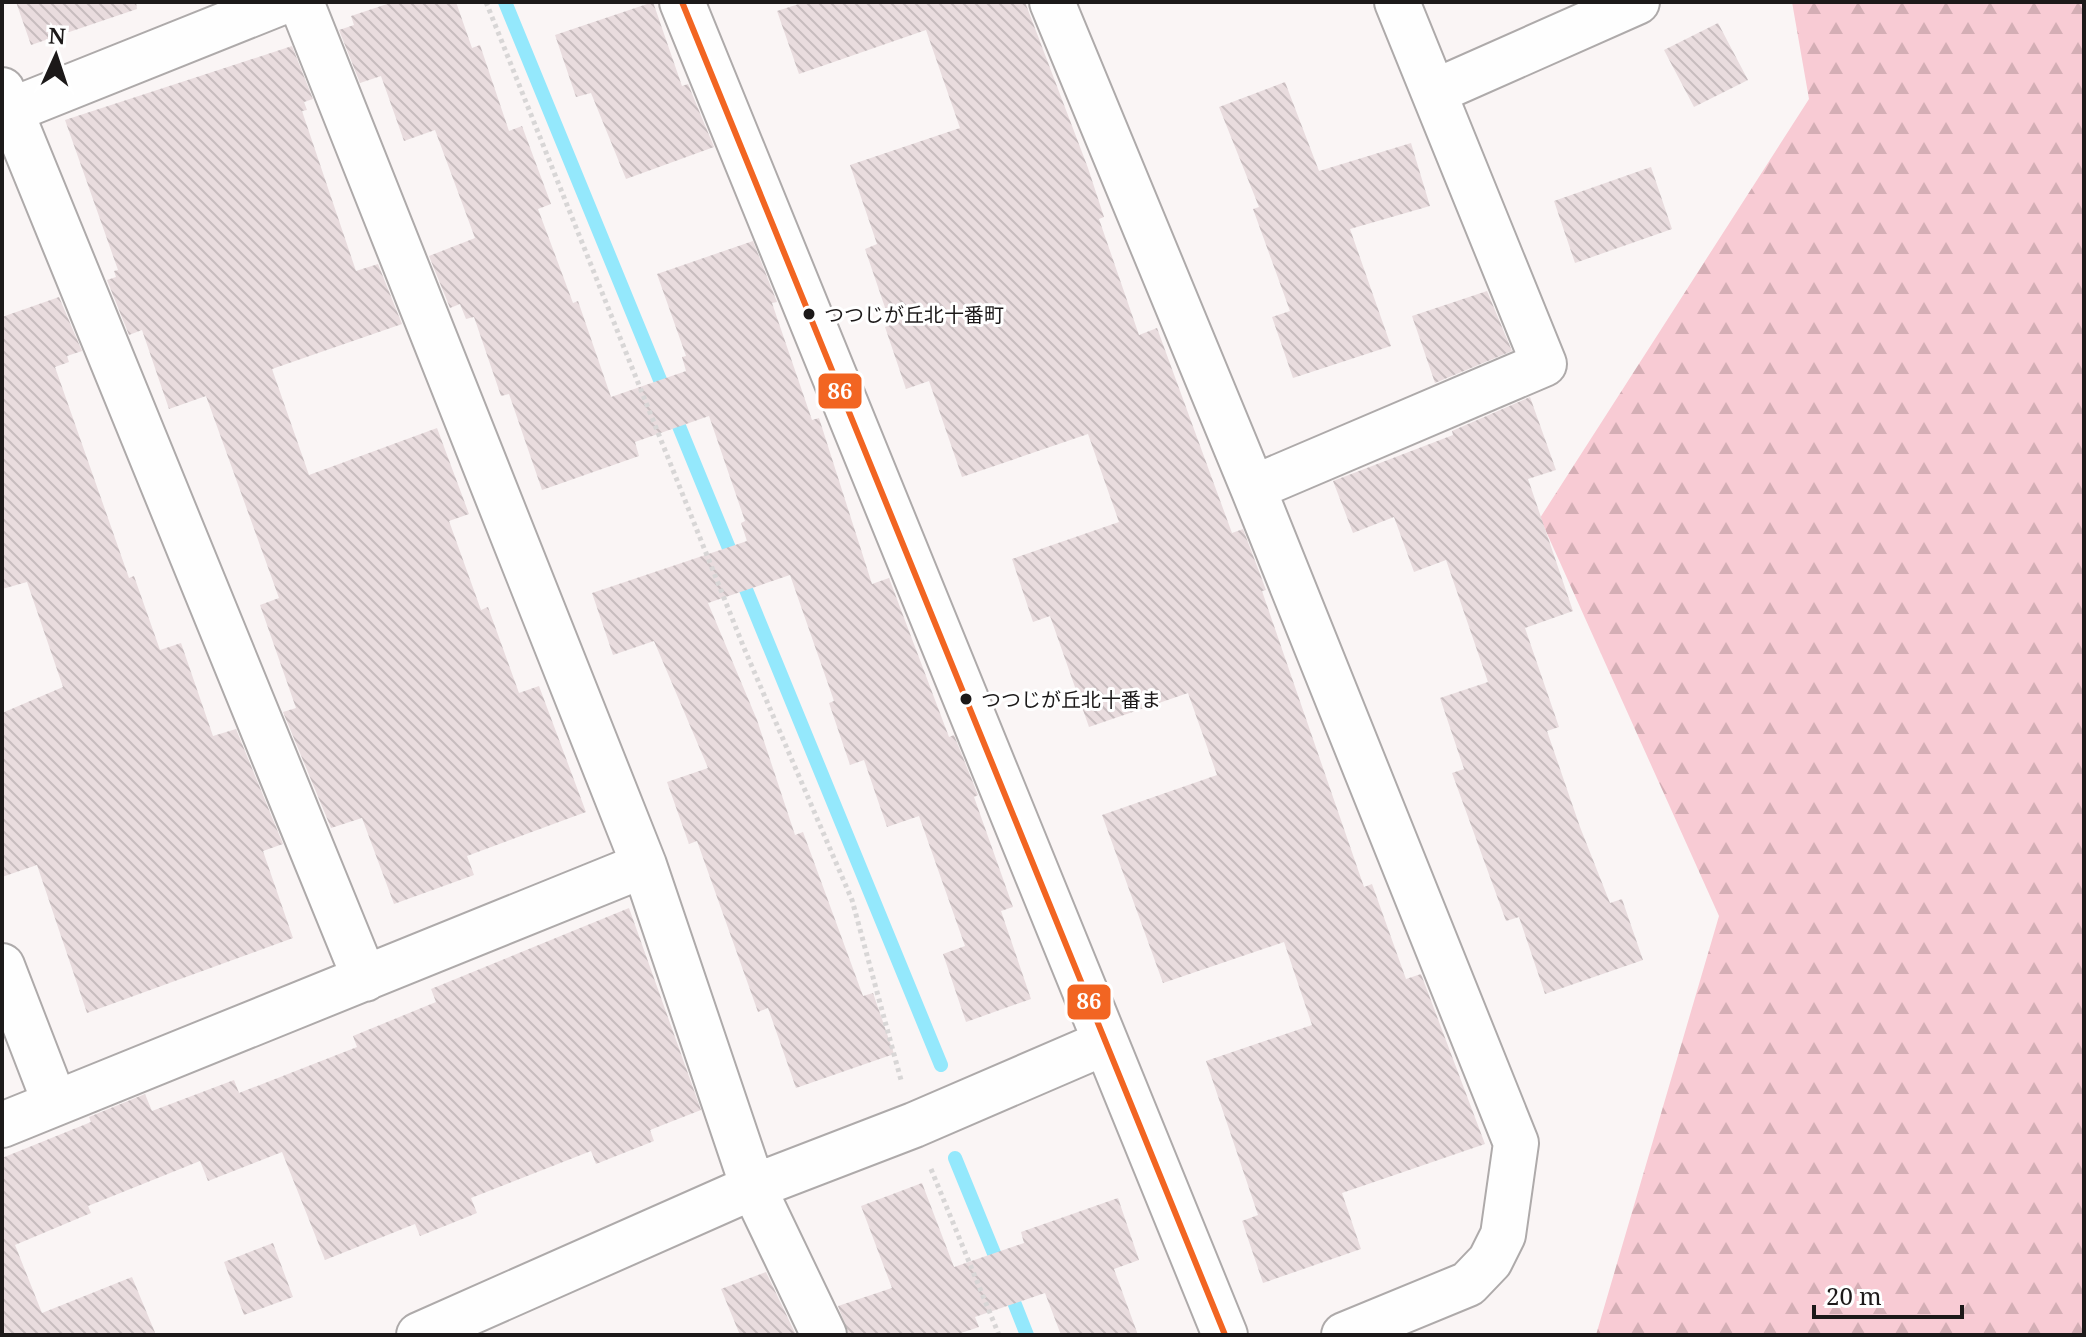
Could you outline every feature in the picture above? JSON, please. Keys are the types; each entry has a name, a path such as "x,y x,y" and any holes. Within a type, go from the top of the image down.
{"street":[{"path":"282,2 5,105 365,979"},
{"path":"301,2 644,865 753,1187 824,1335"},
{"path":"682,2 1225,1335"},
{"path":"1052,2 1253,488 1516,1143 1503,1235 1490,1261 1468,1284 1344,1335"},
{"path":"1253,488 1544,364 1397,2"},
{"path":"1434,92 1637,2"},
{"path":"2,1125 644,865"},
{"path":"2,966 55,1103"},
{"path":"419,1335 753,1187 914,1125 1104,1043"}],"path":[{"path":"486,2 744,648 852,900 914,1125 999,1335"}],"green space":[{"path":"1792,2 2084,2 2084,1335 1596,1335 1719,916 1540,518 1809,99"}],"building":[{"path":"16,2 136,2 137,9 31,45"},
{"path":"393,2 456,2 472,48 480,45 509,131 522,126 551,204 538,209 573,303 578,301 611,397 686,371 682,357 686,356 657,274 753,241 777,302 772,303 812,420 819,418 872,584 889,578 949,737 954,735 978,795 974,797 1013,907 1001,911 1031,999 966,1022 943,954 965,946 919,816 887,827 864,760 850,765 829,703 834,701 790,575 708,603 757,720 795,835 803,832 863,996 873,993 894,1054 796,1088 768,1008 758,1012 697,841 689,844 667,782 708,768 654,641 613,655 592,593 747,541 741,523 745,521 709,416 635,442 639,456 542,490 509,394 501,396 474,317 466,319 460,304 450,308 429,256 475,238 435,130 404,141 381,76 360,83 339,30 354,25 351,16"},
{"path":"653,2 682,86 688,84 714,147 626,179 591,93 576,97 555,35"},
{"path":"805,2 1025,2 1088,168 1104,217 1099,219 1139,335 1157,328 1232,533 1243,529 1364,887 1372,884 1406,979 1421,974 1485,1144 1342,1193 1361,1249 1263,1283 1242,1221 1258,1215 1206,1061 1312,1025 1284,942 1163,983 1102,815 1217,775 1188,693 1089,727 1050,616 1033,622 1012,559 1119,522 1088,434 962,477 929,381 906,389 885,327 891,325 865,249 877,244 850,165 960,128 926,30 799,74 777,11"},
{"path":"1718,23 1748,80 1694,107 1664,50"},
{"path":"292,46 313,99 304,102 307,110 302,111 356,271 378,264 402,324 272,369 309,475 437,428 469,514 449,521 481,610 488,607 519,693 539,686 586,812 467,856 474,875 394,904 362,818 331,828 283,712 296,708 260,605 279,598 206,396 169,409 142,330 129,335 107,280 116,277 114,271 118,270 65,120"},
{"path":"1285,82 1319,171 1411,143 1430,206 1350,229 1391,346 1293,378 1272,317 1290,311 1253,209 1259,207 1219,107"},
{"path":"1651,167 1672,229 1575,263 1554,201"},
{"path":"1487,291 1512,351 1435,383 1412,316"},
{"path":"59,297 82,351 67,356 69,362 55,367 129,578 134,576 160,650 181,643 213,736 236,729 283,844 263,851 293,938 87,1013 37,865 2,877 2,713 63,687 27,582 2,589 2,317"},
{"path":"1530,397 1556,470 1528,479 1573,611 1525,628 1559,727 1547,731 1580,827 1610,903 1622,899 1643,960 1545,994 1519,917 1506,921 1452,773 1464,769 1440,698 1488,682 1446,560 1414,572 1394,517 1353,533 1333,481 1453,435 1452,431"},
{"path":"629,908 701,1110 650,1130 654,1141 596,1164 591,1151 471,1198 477,1213 420,1236 415,1224 325,1260 282,1152 208,1181 200,1161 88,1206 91,1213 15,1245 42,1313 132,1277 156,1335 2,1335 2,1158 91,1122 89,1117 145,1094 152,1111 234,1080 239,1093 357,1047 353,1036 436,1002 431,989"},
{"path":"922,1183 954,1267 1024,1243 1021,1232 1118,1198 1139,1260 1114,1269 1138,1335 1061,1335 1045,1293 975,1317 979,1327 955,1335 849,1335 838,1306 892,1288 861,1206"},
{"path":"273,1243 293,1297 244,1315 224,1262"},
{"path":"766,1272 796,1335 740,1335 721,1289"}],"waterway":[{"path":"505,2 941,1065"},
{"path":"955,1158 1000,1268"},
{"path":"1008,1287 1027,1335"}],"transit line":[{"name":"86","path":"682,2 1225,1335"}],"place":[{"name":"つつじが丘北十番町","path":"809,314"},
{"name":"つつじが丘北十番ま","path":"966,699"}]}
